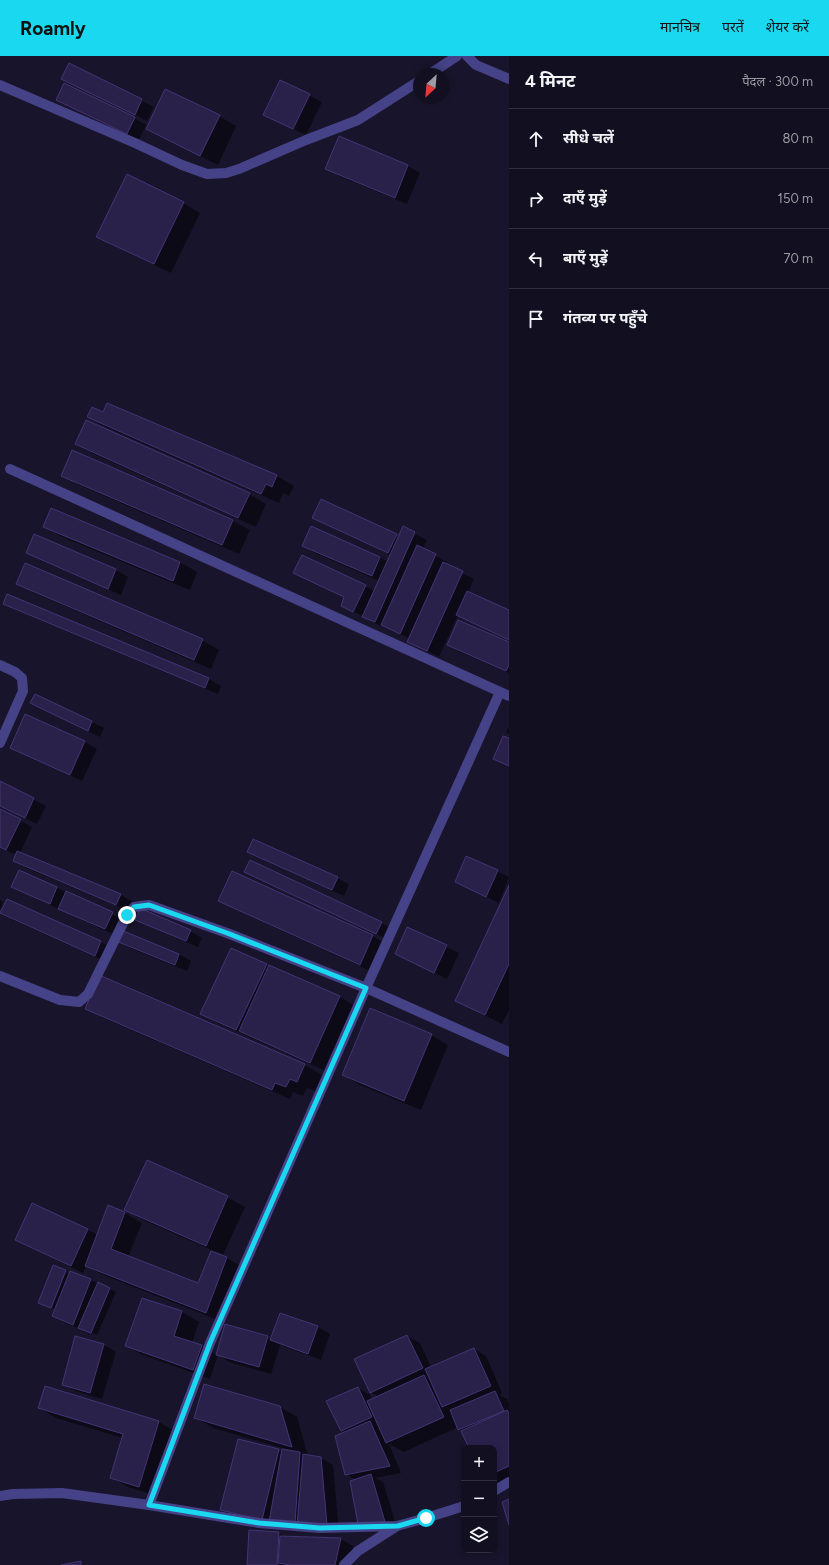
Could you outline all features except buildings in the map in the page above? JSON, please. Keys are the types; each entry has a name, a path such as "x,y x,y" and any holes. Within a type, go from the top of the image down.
{"street":[{"path":"439,68 457,56"},
{"path":"467,56 476,65 509,80"},
{"path":"0,85 135,143 182,165 207,174 233,171 358,120 413,85"},
{"path":"10,469 504,694 366,988 210,1343 149,1505"},
{"path":"0,665 15,672 22,678 23,691 0,742"},
{"path":"0,976 60,1000 78,1002 88,994 127,915 134,907 149,905 227,933 366,988 509,1052"},
{"path":"497,1489 509,1482"},
{"path":"0,1496 13,1494 62,1493 149,1505 259,1523 320,1528 398,1526 461,1507"},
{"path":"344,1565 358,1551 398,1526"}],"route":[{"path":"127,915 134,907 149,905 227,933 366,988 210,1343 149,1505 259,1523 320,1528 398,1526 426,1518"}]}
